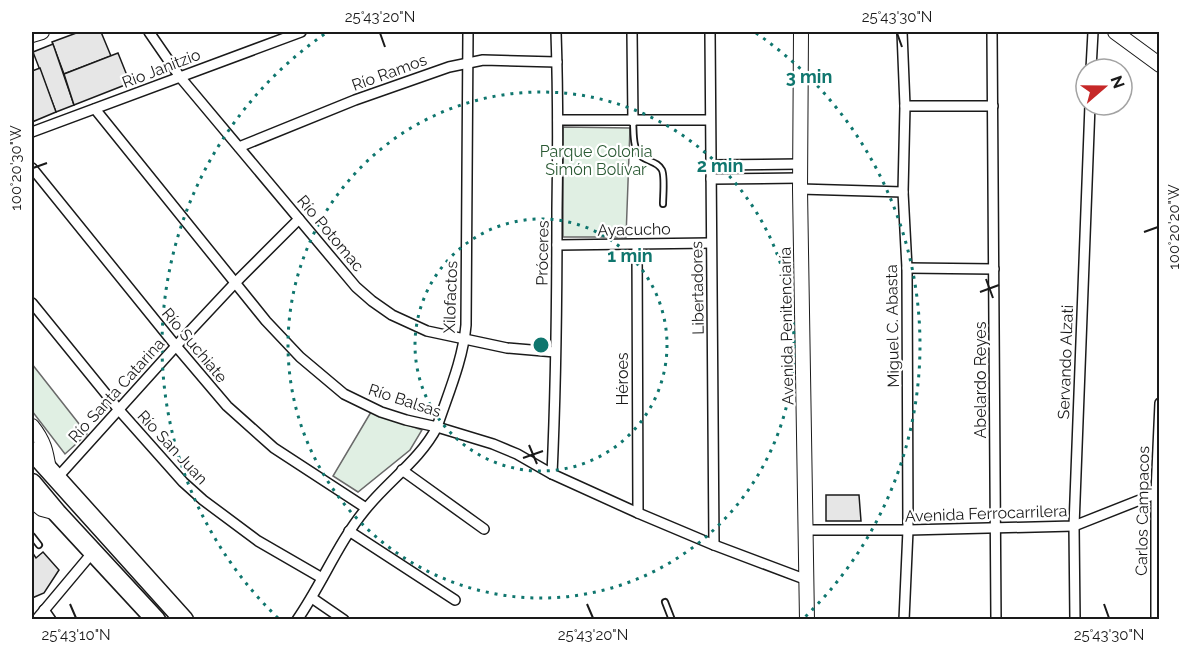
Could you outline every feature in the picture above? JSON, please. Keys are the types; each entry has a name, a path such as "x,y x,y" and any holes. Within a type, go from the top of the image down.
{"highway":[{"path":"32,451 184,620"},
{"path":"32,483 156,620"}],"street":[{"path":"32,35 41,32"},
{"name":"Río Potomac","path":"149,32 180,77 238,147 356,287 372,301 392,315 427,331 507,348 555,352"},
{"name":"Rio Janitzio","path":"32,132 301,32"},
{"name":"Xilofactos","path":"297,620 312,598 349,531 366,508 421,451 437,427 465,338 468,32"},
{"name":"Próceres","path":"552,474 557,245 556,32"},
{"path":"632,32 633,121"},
{"name":"Libertadores","path":"710,32 714,544"},
{"name":"Avenida Penitenciaría","path":"801,32 800,177 809,618"},
{"name":"Miguel C. Abasta","path":"902,32 905,106 903,192 907,268 908,530 904,620"},
{"name":"Abelardo Reyes","path":"992,32 996,620"},
{"path":"1092,57 1093,32"},
{"path":"1115,32 1160,65"},
{"name":"Río Ramos","path":"238,147 355,100 429,73 468,62 491,60 557,62"},
{"path":"905,106 993,106"},
{"name":"Río Balsas","path":"95,109 266,321 300,357 344,394 381,412 493,444 638,513 807,580"},
{"name":"Servando Alzati","path":"1075,620 1074,526 1090,117"},
{"path":"558,120 710,120"},
{"path":"711,165 903,192"},
{"name":"Río Suchiate","path":"32,168 227,406 274,448 366,508"},
{"path":"711,179 800,177"},
{"name":"Río Santa Catarina","path":"53,474 119,410 235,283 299,219"},
{"name":"Ayacucho","path":"557,245 711,243"},
{"name":"Héroes","path":"637,245 638,513"},
{"path":"907,268 994,269"},
{"name":"Río San Juan","path":"32,303 119,410 183,482 230,522 322,578"},
{"name":"Carlos Campacos","path":"1156,620 1160,403"},
{"path":"32,426 42,440 53,474"},
{"path":"402,470 484,529"},
{"name":"Avenida Ferrocarrilera","path":"806,530 1074,526 1158,493"},
{"path":"32,501 42,509 57,513"},
{"path":"349,531 455,600"},
{"path":"36,620 93,552"},
{"path":"312,598 344,620"},
{"path":"44,610 51,620"}],"lane":[{"path":"633,121 635,147 643,158 657,165 663,172 663,204"},
{"path":"32,536 39,544"},
{"path":"665,602 672,620"}],"green space":[{"name":"Parque Colonia Simón Bolívar","path":"563,127 630,128 626,237 563,237"},
{"path":"32,364 87,434 65,454 32,411"},
{"path":"371,412 422,430 410,450 358,492 333,476"}],"building":[{"path":"79,32 101,32 111,56 64,74 52,42"},
{"path":"53,44 74,105 56,112 33,52"},
{"path":"118,53 130,83 74,105 64,74"},
{"path":"40,68 56,112 32,122 32,71"},
{"path":"826,495 859,495 861,521 826,521"},
{"path":"32,552 36,558 43,552 59,570 44,593 32,598"}]}
